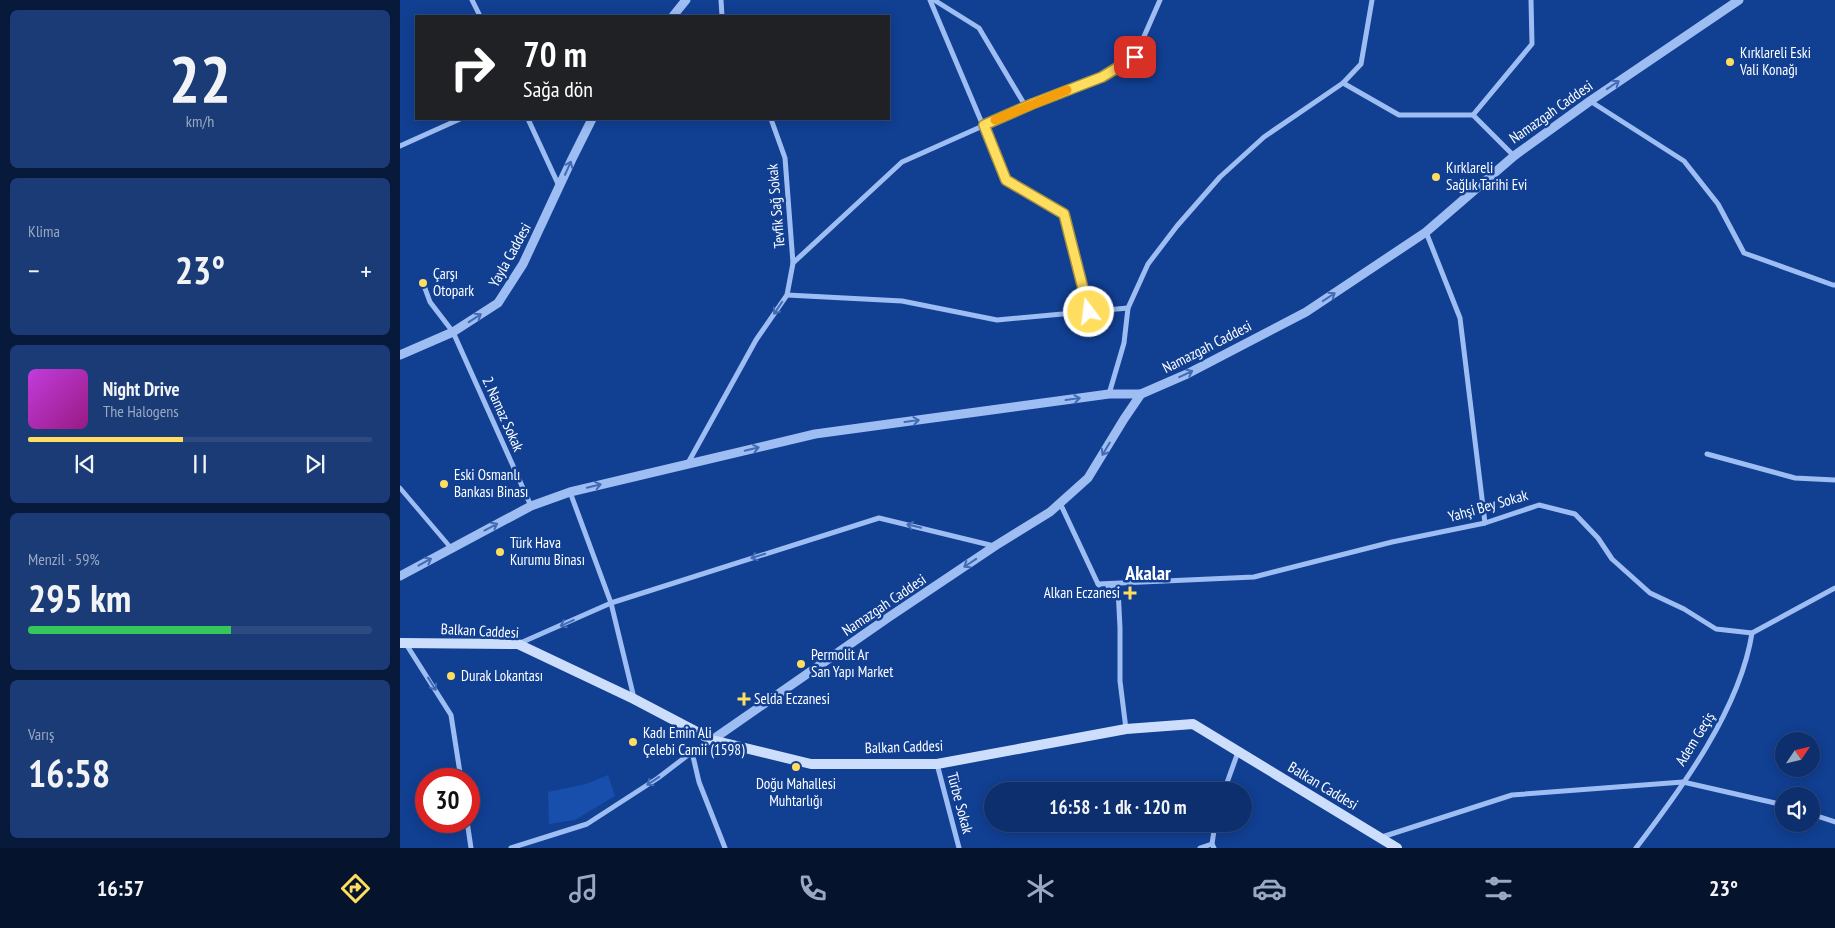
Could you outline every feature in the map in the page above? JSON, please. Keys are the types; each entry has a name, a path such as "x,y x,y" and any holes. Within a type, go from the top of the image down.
{"main road":[{"name":"Balkan Caddesi","path":"403,643 518,644 634,699 712,740 811,764 937,764 1126,729 1193,724 1397,848"}],"street":[{"path":"472,0 480,15"},
{"path":"674,15 686,0"},
{"path":"721,0 722,15"},
{"path":"932,0 979,28 1026,107"},
{"path":"932,0 1006,180 1064,214 1089,312"},
{"path":"793,263 902,162 1026,107 1102,77 1135,57 1160,0"},
{"path":"1109,394 1124,343 1128,308 1148,264 1177,226 1220,177 1264,137 1343,83 1361,64 1372,0"},
{"path":"1474,115 1532,44 1531,0"},
{"name":"Namazgah Caddesi","path":"712,740 995,546 1050,512 1088,478 1141,394 1187,374 1306,312 1426,232 1514,156 1590,101 1739,0"},
{"path":"1343,83 1399,114 1474,115 1514,156"},
{"path":"1590,101 1684,161 1718,204 1744,253 1833,285 1835,284"},
{"path":"400,146 458,120"},
{"path":"528,120 559,186"},
{"name":"Yayla Caddesi","path":"400,355 453,332 498,303 523,264 592,120"},
{"name":"Tevfik Sağ Sokak","path":"771,120 784,158 793,263 787,295"},
{"path":"1426,232 1460,318 1485,523"},
{"name":"2. Namaz Sokak","path":"423,283 430,302 453,332 531,506"},
{"path":"688,463 756,340 787,295 902,301 997,320 1128,308"},
{"path":"400,576 531,506 570,492 688,463 815,434 1109,394 1141,394"},
{"path":"1707,454 1795,478 1835,480"},
{"path":"400,488 451,548"},
{"path":"570,492 611,603 634,699"},
{"path":"1060,503 1098,584 1118,588 1120,681 1126,729"},
{"name":"Yahşi Bey Sokak","path":"1098,584 1254,577 1392,542 1485,523 1539,505 1575,514 1598,538 1612,559 1650,593 1684,609 1716,629 1752,633"},
{"path":"518,644 611,603 880,518 995,546"},
{"path":"1752,633 1835,588"},
{"name":"Adem Geçiş","path":"1636,848 1705,750 1724,716 1748,654 1752,633"},
{"path":"403,643 451,715 459,768"},
{"path":"511,848 587,824 712,740"},
{"path":"692,752 699,782 725,848"},
{"path":"1227,782 1238,752"},
{"name":"Türbe Sokak","path":"937,764 960,848"},
{"path":"1379,838 1512,795 1683,782 1775,803"},
{"path":"1820,817 1835,822"},
{"path":"1200,848 1213,846 1214,832"},
{"path":"469,833 471,848"}],"shaded area":[{"path":"608,775 615,796 575,820 549,824 548,792 586,784"}],"slow traffic":[{"path":"995,120 1067,90"}],"place":[{"name":"Kırklareli Eski Vali Konağı","path":"1730,62"},
{"name":"Kırklareli Sağlık Tarihi Evi","path":"1436,177"},
{"name":"Çarşı Otopark","path":"423,283"},
{"name":"Eski Osmanlı Bankası Binası","path":"444,484"},
{"name":"Türk Hava Kurumu Binası","path":"500,552"},
{"name":"Alkan Eczanesi","path":"1130,593"},
{"name":"Permolit Ar San Yapı Market","path":"801,664"},
{"name":"Durak Lokantası","path":"451,676"},
{"name":"Selda Eczanesi","path":"744,699"},
{"name":"Kadı Emin Ali Çelebi Camii (1598)","path":"633,742"},
{"name":"Doğu Mahallesi Muhtarlığı","path":"796,767"}],"district":[{"name":"Akalar","path":"1148,573"}],"route":[{"path":"1089,312 1064,214 1006,180 984,125 1102,77 1135,57"}]}
